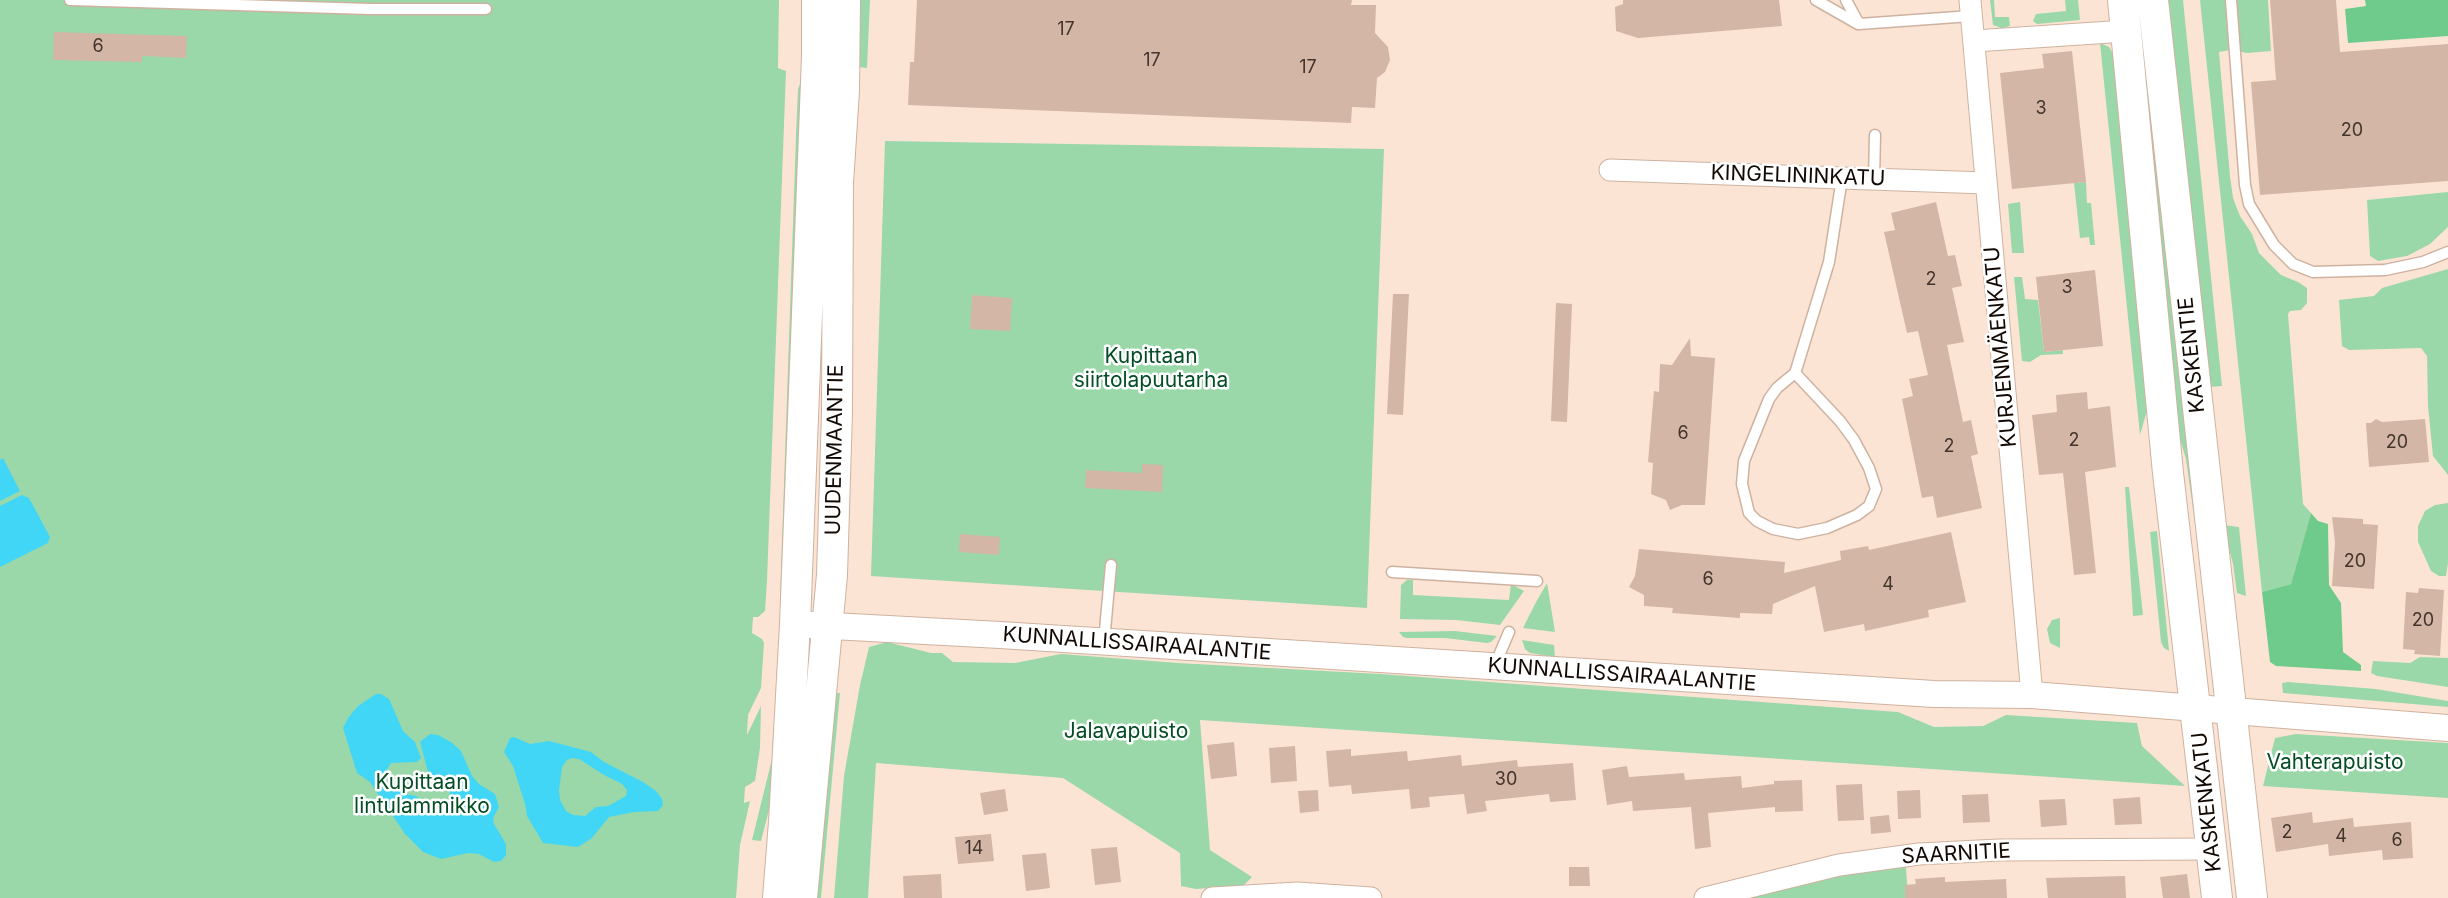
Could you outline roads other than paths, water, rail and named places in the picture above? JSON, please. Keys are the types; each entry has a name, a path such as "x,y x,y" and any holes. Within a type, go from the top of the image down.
{"main road":[{"name":"UUDENMAANTIE","path":"778,898 795,624 817,56 817,0"},
{"name":"UUDENMAANTIE","path":"802,898 829,626 837,412 838,183 844,91 845,0"},
{"name":"KASKENTIE","path":"2123,0 2168,473 2196,707"},
{"name":"KASKENTIE","path":"2153,0 2231,711"},
{"name":"KASKENKATU","path":"2196,707 2217,898"},
{"name":"KASKENKATU","path":"2231,711 2252,898"}],"street":[{"name":"KURJENMÄENKATU","path":"1971,8 2032,695"},
{"path":"1974,41 2126,31"},
{"name":"KINGELININKATU","path":"1610,170 1986,183"},
{"name":"KUNNALLISSAIRAALANTIE","path":"795,624 1104,641 1922,693 2032,695 2448,728"},
{"name":"SAARNITIE","path":"1705,898 1839,865 1919,854 1999,850 2212,849"},
{"path":"1212,898 1297,893 1371,898"}],"lane":[{"path":"70,0 486,9"},
{"path":"1816,0 1859,24 1971,8"},
{"path":"1846,0 1859,24"},
{"path":"2231,0 2245,185 2249,204 2274,245 2293,264 2313,273 2385,270 2423,262 2448,252"},
{"path":"1874,179 1875,135"},
{"path":"1795,373 1840,421 1854,440 1876,489 1869,506 1857,515 1827,528 1798,534 1773,529 1756,521 1749,513 1742,484 1744,462 1769,399 1777,388 1795,373 1829,262 1842,178"},
{"path":"1104,641 1111,565"},
{"path":"1392,572 1538,581"},
{"path":"1494,667 1509,632"}],"water":[{"path":"3,458 20,491 0,501 0,460"},
{"path":"22,495 29,498 50,537 48,543 0,567 0,506"},
{"path":"376,694 389,699 403,731 415,742 421,758 417,762 391,763 384,774 388,784 405,794 416,796 421,800 423,807 434,814 447,810 452,804 449,789 428,772 420,742 430,734 438,735 451,742 461,751 472,776 479,784 495,794 499,807 493,818 494,824 506,844 506,855 501,861 494,862 479,854 468,853 441,859 423,852 405,834 370,782 357,773 343,728 358,706"},
{"path":"514,737 530,744 549,741 591,752 604,762 656,791 663,805 658,811 634,812 609,817 592,838 578,847 543,843 527,816 513,766 504,752 510,738","holes":["579,759 622,784 627,790 626,796 608,806 596,807 585,816 573,815 566,811 560,800 559,790 562,767 567,760"]}],"park label":[{"name":"Kupittaan siirtolapuutarha","path":"1151,369"},
{"name":"Jalavapuisto","path":"1126,732"},
{"name":"Vahterapuisto","path":"2335,763"},
{"name":"Kupittaan lintulammikko","path":"422,795"}]}
